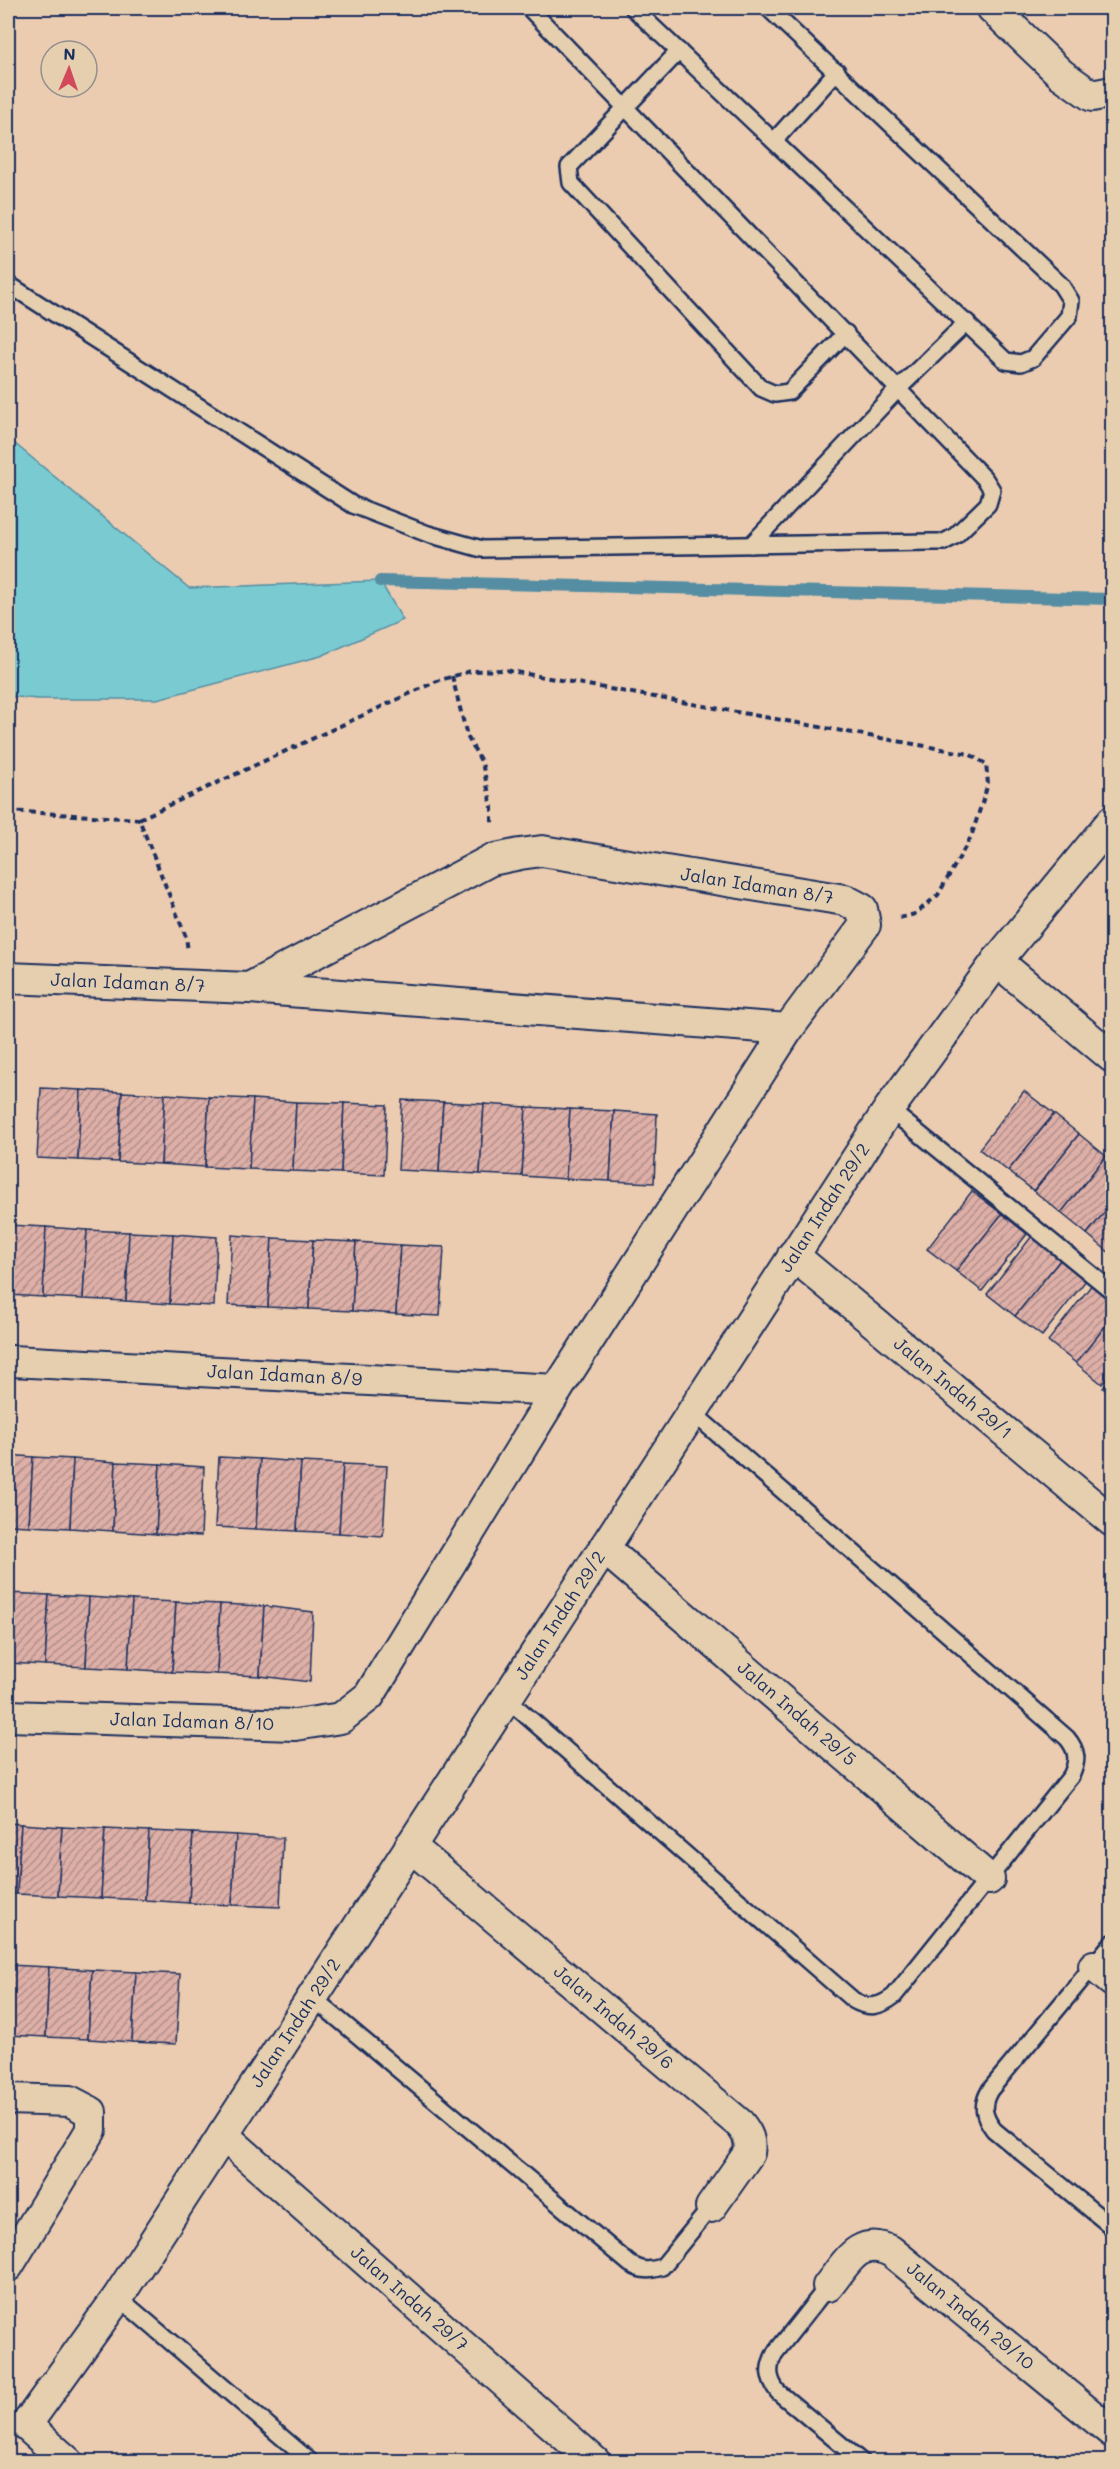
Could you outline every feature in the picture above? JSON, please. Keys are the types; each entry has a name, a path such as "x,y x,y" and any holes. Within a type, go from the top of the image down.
{"street":[{"path":"992,8 1061,74 1102,94"},
{"name":"Jalan Indah 29/2","path":"17,2427 118,2297 889,1109 997,961 1109,834"},
{"name":"Jalan Idaman 8/7","path":"249,988 491,860 542,852 845,900 862,909 865,925"},
{"path":"557,1390 788,1029 865,925"},
{"path":"997,961 1113,1056"},
{"name":"Jalan Idaman 8/7","path":"8,978 249,988 788,1029"},
{"name":"Jalan Indah 29/1","path":"794,1256 1113,1521"},
{"name":"Jalan Idaman 8/9","path":"12,1361 557,1390"},
{"name":"Jalan Idaman 8/10","path":"8,1716 296,1725 340,1718 369,1696 557,1390"},
{"name":"Jalan Indah 29/5","path":"604,1548 988,1879"},
{"name":"Jalan Indah 29/6","path":"410,1846 740,2124 747,2133 750,2153 711,2207"},
{"path":"8,2099 70,2101 91,2112 91,2130 8,2266"},
{"name":"Jalan Indah 29/7","path":"223,2135 595,2462"},
{"name":"Jalan Indah 29/10","path":"828,2286 860,2249 870,2245 882,2246 1113,2432"},
{"path":"17,2427 68,2462"}],"lane":[{"path":"8,284 353,505 428,534 482,549 944,542 955,536 988,504 992,490 985,479 529,8"},
{"path":"633,8 1006,361 1021,363 1033,358 1069,316 1071,301 1061,285 768,8"},
{"path":"679,51 569,167 571,183 761,388 775,394 789,392 846,333"},
{"path":"774,141 837,71"},
{"path":"751,545 898,388 967,322"},
{"path":"889,1109 1113,1291"},
{"path":"506,1698 862,2006 874,2007 894,1996 1071,1776 1076,1767 1077,1756 1074,1746 1067,1738 692,1412"},
{"path":"1106,1963 990,2090 985,2100 984,2111 986,2121 994,2130 1113,2227"},
{"path":"312,1996 630,2264 640,2270 651,2271 671,2260 711,2207"},
{"path":"828,2286 775,2353 770,2363 769,2373 772,2384 778,2392 861,2462"},
{"path":"118,2297 311,2462"}],"path":[{"path":"8,811 139,819 437,681 471,670 505,670 969,754 986,764 988,784 971,837 938,895 915,914 865,925"},
{"path":"452,676 467,736 482,763 492,807 491,860"},
{"path":"139,819 186,937 193,985"}],"water":[{"path":"8,438 189,588 380,581 403,620 321,656 157,699 37,699 8,696"}],"building":[{"path":"41,1088 81,1090 78,1160 37,1158"},
{"path":"81,1090 122,1092 118,1162 78,1160"},
{"path":"1024,1091 1054,1114 1008,1171 979,1149"},
{"path":"122,1092 165,1094 161,1164 118,1162"},
{"path":"165,1094 209,1097 205,1167 161,1164"},
{"path":"209,1097 253,1099 249,1169 205,1167"},
{"path":"253,1099 296,1102 293,1171 249,1169"},
{"path":"402,1100 443,1102 439,1172 398,1170"},
{"path":"296,1102 344,1103 341,1173 293,1171"},
{"path":"443,1102 484,1104 480,1174 439,1172"},
{"path":"344,1103 387,1105 384,1175 341,1173"},
{"path":"484,1104 526,1107 522,1176 480,1174"},
{"path":"526,1107 570,1109 566,1179 522,1176"},
{"path":"570,1109 614,1111 610,1181 566,1179"},
{"path":"614,1111 657,1114 654,1183 610,1181"},
{"path":"1054,1114 1079,1134 1034,1191 1008,1171"},
{"path":"1079,1134 1106,1156 1061,1213 1034,1191"},
{"path":"1106,1156 1112,1160 1112,1203 1087,1234 1061,1213"},
{"path":"972,1191 1002,1214 956,1271 927,1249"},
{"path":"1112,1203 1112,1255 1087,1234"},
{"path":"1002,1214 1027,1234 982,1291 956,1271"},
{"path":"8,1225 46,1227 43,1297 8,1295"},
{"path":"46,1227 87,1230 83,1299 43,1297"},
{"path":"87,1230 129,1232 126,1301 83,1299"},
{"path":"129,1232 173,1234 170,1304 126,1301"},
{"path":"173,1234 217,1237 214,1306 170,1304"},
{"path":"232,1235 272,1238 268,1307 228,1305"},
{"path":"1032,1236 1061,1259 1015,1316 987,1294"},
{"path":"272,1238 313,1240 309,1309 268,1307"},
{"path":"313,1240 356,1242 352,1311 309,1309"},
{"path":"356,1242 400,1245 396,1314 352,1311"},
{"path":"400,1245 444,1247 440,1316 396,1314"},
{"path":"1061,1259 1087,1279 1042,1336 1015,1316"},
{"path":"1093,1283 1112,1298 1112,1318 1076,1363 1048,1341"},
{"path":"1112,1318 1112,1371 1102,1384 1076,1363"},
{"path":"1112,1376 1112,1395 1103,1388"},
{"path":"8,1455 33,1457 29,1526 8,1525"},
{"path":"33,1457 73,1459 70,1528 29,1526"},
{"path":"219,1457 260,1459 256,1529 215,1527"},
{"path":"73,1459 116,1462 113,1531 70,1528"},
{"path":"260,1459 301,1462 297,1531 256,1529"},
{"path":"116,1462 160,1464 156,1534 113,1531"},
{"path":"301,1462 343,1464 339,1533 297,1531"},
{"path":"160,1464 204,1467 201,1536 156,1534"},
{"path":"343,1464 387,1466 383,1536 339,1533"},
{"path":"8,1593 49,1595 45,1665 8,1663"},
{"path":"49,1595 89,1597 86,1667 45,1665"},
{"path":"89,1597 132,1600 128,1669 86,1667"},
{"path":"132,1600 176,1602 172,1672 128,1669"},
{"path":"176,1602 220,1604 217,1674 172,1672"},
{"path":"220,1604 264,1606 260,1676 217,1674"},
{"path":"264,1606 313,1612 310,1682 260,1676"},
{"path":"8,1823 21,1824 17,1894 8,1893"},
{"path":"21,1824 62,1827 58,1896 17,1894"},
{"path":"62,1827 105,1829 101,1898 58,1896"},
{"path":"105,1829 149,1831 145,1900 101,1898"},
{"path":"149,1831 193,1833 189,1903 145,1900"},
{"path":"193,1833 236,1835 232,1905 189,1903"},
{"path":"236,1835 283,1838 280,1907 232,1905"},
{"path":"8,1965 49,1967 46,2037 8,2035"},
{"path":"49,1967 92,1970 88,2039 46,2037"},
{"path":"92,1970 136,1972 132,2042 88,2039"},
{"path":"136,1972 180,1974 176,2044 132,2042"}],"waterway":[{"path":"380,581 1112,599"}]}
